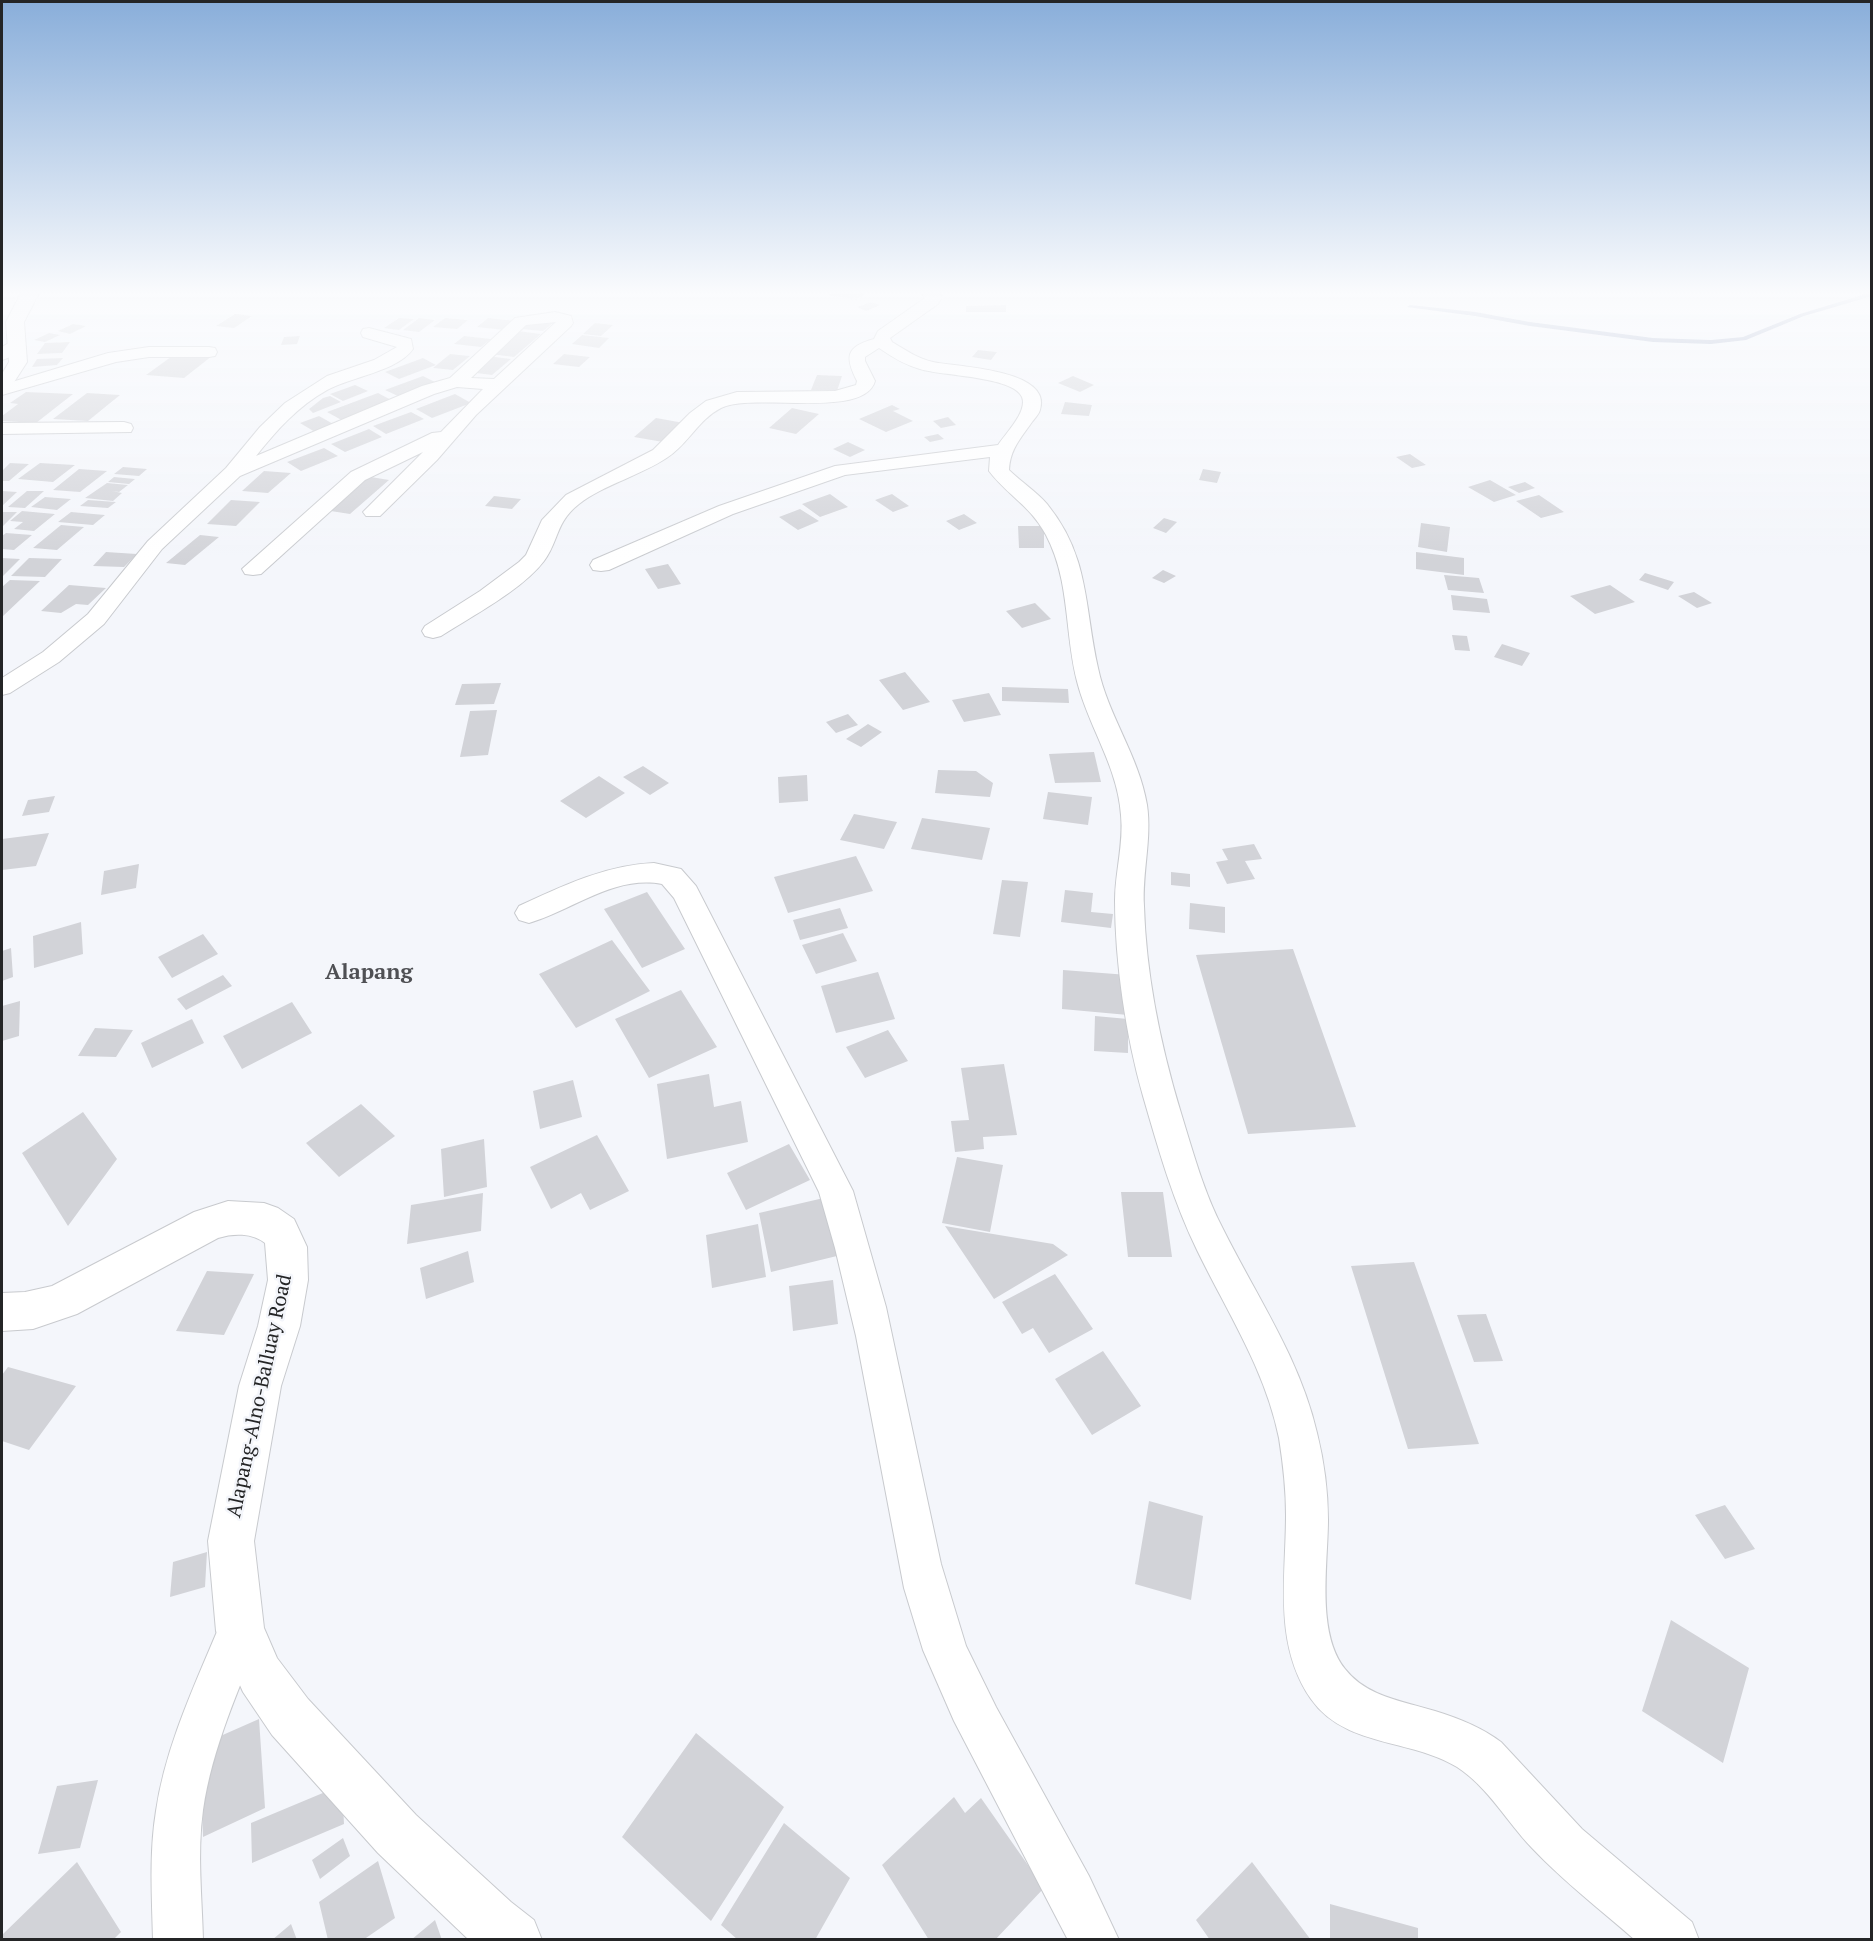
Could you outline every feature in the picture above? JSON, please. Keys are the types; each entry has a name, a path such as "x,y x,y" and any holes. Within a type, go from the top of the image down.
{"main road":[{"name":"Alapang-Alno-Balluay Road","path":"2,1312 20,1313 42,1309 208,1224 228,1218 249,1217 264,1220 280,1231 287,1247 288,1280 279,1326 260,1386 231,1541 240,1631 260,1675 290,1717 398,1834 491,1922 514,1940"}],"street":[{"path":"2,390 31,382"},
{"path":"2,688 51,657 96,619 155,545 233,472 272,425 299,400 331,382"},
{"path":"233,472 414,395 456,382 498,385"},
{"path":"372,512 502,382"},
{"path":"433,631 488,596 527,567 536,557 552,520 573,499 660,454 670,447 710,406 736,398 828,396 861,390 866,382"},
{"path":"1014,382 1027,388 1033,403 1031,410 1003,450 1000,456 999,471 1044,514 1068,561 1076,584 1084,655 1091,689 1125,773 1132,798 1135,817 1129,885 1129,934 1146,1041 1157,1087 1207,1234 1269,1349 1284,1386 1297,1431 1308,1529 1303,1584 1306,1620 1314,1656 1327,1684 1345,1701 1371,1714 1447,1736 1474,1750 1498,1772 1537,1819 1581,1863 1674,1940"},
{"path":"2,429 124,428"},
{"path":"253,569 358,476 452,430"},
{"path":"602,565 726,510 842,470 1003,450"},
{"path":"529,913 604,882 645,872 670,876 686,893 836,1191 849,1230 861,1282 893,1425 910,1520 932,1612 956,1678 1069,1887 1094,1940"},
{"path":"178,1940 177,1856 183,1794 205,1716 240,1631"}],"building":[{"path":"408,382 437,383 400,397 385,390"},
{"path":"814,382 840,382 837,391 811,390"},
{"path":"1086,382 1094,385 1080,392 1058,383"},
{"path":"355,385 368,391 343,401 330,394"},
{"path":"26,392 73,394 36,423 2,421 2,416 18,404 10,403"},
{"path":"87,393 120,395 88,421 53,419"},
{"path":"378,393 393,401 347,423 327,412"},
{"path":"455,394 471,403 432,418 416,409"},
{"path":"330,396 341,402 313,413 309,409 323,398"},
{"path":"1065,402 1092,405 1089,416 1061,414"},
{"path":"892,405 900,409 893,411 913,421 886,432 859,419"},
{"path":"792,408 819,414 796,434 769,428"},
{"path":"411,412 424,419 386,434 373,426"},
{"path":"319,416 335,425 315,432 300,423"},
{"path":"948,417 956,425 941,428 933,421"},
{"path":"656,418 684,423 663,442 634,437"},
{"path":"369,429 382,437 345,452 331,444"},
{"path":"938,434 944,439 930,442 924,437"},
{"path":"848,442 865,450 850,457 833,449"},
{"path":"324,448 338,456 301,471 287,462"},
{"path":"1410,454 1426,465 1412,468 1396,457"},
{"path":"10,463 29,464 9,481 2,481 2,471"},
{"path":"40,463 75,465 53,482 18,479"},
{"path":"123,467 147,469 139,476 114,474"},
{"path":"79,469 107,471 80,492 53,490"},
{"path":"1203,469 1221,472 1217,483 1199,480"},
{"path":"264,471 291,473 268,493 242,491"},
{"path":"365,476 389,480 350,514 324,510"},
{"path":"114,477 135,479 129,484 108,482"},
{"path":"1490,480 1516,495 1494,502 1468,487"},
{"path":"1525,482 1535,488 1519,493 1508,487"},
{"path":"107,483 128,485 119,492 112,491 122,493 113,501 85,498"},
{"path":"2,491 17,492 2,506"},
{"path":"27,491 44,491 25,508 8,507"},
{"path":"830,494 848,507 820,517 802,504"},
{"path":"892,494 909,506 893,512 875,500"},
{"path":"1539,495 1564,512 1541,518 1516,501"},
{"path":"494,496 521,499 512,509 485,506"},
{"path":"45,497 71,499 57,510 31,507"},
{"path":"88,500 116,502 108,508 80,506"},
{"path":"231,500 260,502 236,526 207,524"},
{"path":"800,509 819,521 798,530 779,517"},
{"path":"22,511 55,514 34,531 14,529 23,522 10,521"},
{"path":"2,512 17,512 2,527"},
{"path":"71,512 105,515 93,525 58,522"},
{"path":"964,514 977,523 959,530 946,521"},
{"path":"1164,518 1177,522 1166,533 1153,528"},
{"path":"1421,523 1450,527 1447,552 1418,547"},
{"path":"61,525 84,527 57,550 33,548"},
{"path":"1018,526 1044,526 1044,548 1019,548"},
{"path":"6,533 32,535 14,550 2,549 2,536"},
{"path":"200,535 219,537 185,565 166,563"},
{"path":"106,552 137,554 124,567 93,566"},
{"path":"1416,552 1464,558 1464,575 1416,569"},
{"path":"2,558 20,559 2,577"},
{"path":"29,558 62,559 45,577 11,576"},
{"path":"668,564 681,584 658,589 645,569"},
{"path":"1163,570 1176,576 1164,583 1152,578"},
{"path":"1645,573 1674,582 1668,590 1639,580"},
{"path":"1444,575 1479,578 1484,593 1448,590"},
{"path":"10,580 40,581 2,617 2,587"},
{"path":"69,585 106,588 88,605 76,604 61,613 41,611"},
{"path":"1610,585 1635,602 1595,614 1570,596"},
{"path":"1694,592 1712,603 1697,608 1678,596"},
{"path":"1451,595 1487,599 1490,613 1453,610"},
{"path":"1035,603 1051,619 1022,628 1006,611"},
{"path":"1452,635 1467,636 1470,651 1455,650"},
{"path":"1502,644 1530,653 1522,666 1494,657"},
{"path":"905,672 930,702 903,710 879,680"},
{"path":"501,683 494,704 455,705 462,684"},
{"path":"1002,687 1068,689 1069,703 1002,701"},
{"path":"989,693 1001,715 964,722 952,700"},
{"path":"497,710 488,755 460,757 470,711"},
{"path":"848,714 858,725 836,733 826,722"},
{"path":"868,724 882,732 861,747 846,739"},
{"path":"1094,752 1101,782 1055,783 1049,754"},
{"path":"643,766 669,783 650,795 623,777"},
{"path":"938,770 976,771 993,783 990,797 935,793"},
{"path":"807,775 808,801 779,803 778,777"},
{"path":"599,776 625,793 586,818 560,801"},
{"path":"1048,792 1092,797 1088,825 1043,819"},
{"path":"55,796 49,812 22,816 28,800"},
{"path":"854,814 897,822 884,849 840,840"},
{"path":"922,818 990,828 982,860 911,849"},
{"path":"49,833 36,866 2,870 2,839"},
{"path":"1254,844 1262,859 1245,861 1255,879 1227,884 1216,862 1228,860 1222,849"},
{"path":"856,856 873,891 788,913 774,877"},
{"path":"139,864 136,888 101,895 104,871"},
{"path":"1171,872 1190,874 1190,887 1171,885"},
{"path":"1002,880 1028,882 1020,937 993,934"},
{"path":"1065,890 1093,893 1091,912 1113,914 1111,928 1061,922"},
{"path":"647,892 685,949 642,968 604,909"},
{"path":"1190,903 1225,907 1225,933 1189,929"},
{"path":"840,908 848,928 800,940 793,920"},
{"path":"81,922 83,954 34,968 33,936"},
{"path":"843,933 857,961 816,974 802,945"},
{"path":"203,934 218,954 172,978 158,957"},
{"path":"612,940 650,991 576,1028 539,974"},
{"path":"11,948 13,977 2,981 2,951"},
{"path":"1293,949 1356,1127 1248,1134 1196,955"},
{"path":"1063,970 1128,975 1128,1015 1062,1009"},
{"path":"878,972 895,1019 836,1033 821,986"},
{"path":"223,975 232,986 186,1010 177,999"},
{"path":"681,990 717,1047 649,1078 615,1019"},
{"path":"20,1001 19,1036 2,1041 2,1006"},
{"path":"292,1002 312,1033 242,1069 223,1036"},
{"path":"1095,1016 1128,1019 1128,1053 1094,1051"},
{"path":"192,1019 204,1043 152,1068 141,1043"},
{"path":"95,1028 133,1030 116,1057 78,1056"},
{"path":"888,1030 908,1061 865,1078 846,1047"},
{"path":"1004,1064 1017,1135 983,1137 984,1149 955,1152 951,1121 969,1120 961,1068"},
{"path":"709,1074 714,1107 741,1101 748,1142 667,1159 657,1084"},
{"path":"573,1080 582,1117 540,1129 533,1091"},
{"path":"361,1104 395,1136 339,1177 306,1143"},
{"path":"83,1112 117,1159 68,1226 22,1153"},
{"path":"597,1135 629,1191 590,1210 581,1193 551,1209 530,1167"},
{"path":"484,1139 487,1187 444,1197 441,1149"},
{"path":"789,1144 810,1180 746,1210 727,1173"},
{"path":"957,1157 1003,1165 990,1232 942,1223"},
{"path":"1121,1192 1163,1192 1172,1257 1128,1257"},
{"path":"483,1193 481,1231 407,1244 411,1205"},
{"path":"828,1197 841,1255 771,1272 759,1213"},
{"path":"758,1224 766,1277 712,1288 706,1235"},
{"path":"945,1226 1053,1244 1068,1255 994,1299"},
{"path":"468,1251 474,1282 426,1299 420,1268"},
{"path":"1414,1262 1479,1444 1408,1449 1351,1266"},
{"path":"207,1271 254,1274 224,1335 176,1331"},
{"path":"1055,1274 1093,1329 1049,1353 1033,1328 1022,1334 1002,1302"},
{"path":"833,1280 838,1324 793,1331 789,1286"},
{"path":"1486,1314 1503,1361 1474,1362 1457,1315"},
{"path":"1103,1351 1141,1406 1092,1435 1055,1379"},
{"path":"8,1367 76,1386 29,1450 2,1441 2,1375"},
{"path":"1149,1501 1203,1516 1191,1600 1135,1584"},
{"path":"1725,1505 1755,1549 1725,1559 1695,1515"},
{"path":"207,1552 205,1587 170,1597 173,1562"},
{"path":"1671,1620 1749,1668 1723,1763 1642,1711"},
{"path":"259,1719 265,1808 203,1837 200,1745"},
{"path":"696,1733 784,1807 711,1921 622,1837"},
{"path":"98,1780 80,1848 38,1854 57,1786"},
{"path":"342,1785 344,1824 252,1863 251,1823"},
{"path":"954,1797 965,1813 981,1798 1044,1888 995,1940 929,1940 882,1865"},
{"path":"784,1823 850,1878 815,1940 738,1940 721,1925"},
{"path":"343,1838 350,1856 320,1879 312,1860"},
{"path":"378,1861 395,1918 363,1940 328,1940 319,1902"},
{"path":"77,1862 121,1932 113,1940 2,1940 2,1935"},
{"path":"1252,1862 1311,1940 1210,1940 1196,1920"},
{"path":"1330,1904 1418,1928 1418,1940 1330,1940"},
{"path":"435,1920 442,1940 411,1940"},
{"path":"291,1924 297,1940 272,1940"}],"district":[{"name":"Alapang","path":"369,973"}]}
